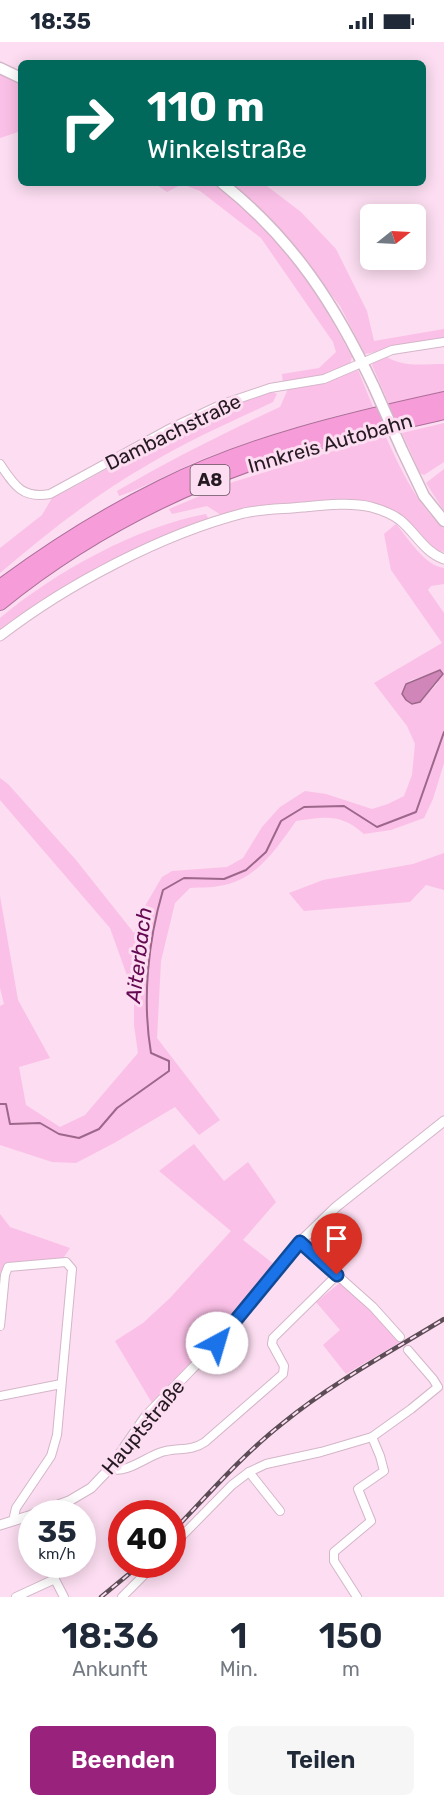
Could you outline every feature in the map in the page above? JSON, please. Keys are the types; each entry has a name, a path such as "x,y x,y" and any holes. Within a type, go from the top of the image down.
{"highway":[{"name":"Innkreis Autobahn","path":"0,587 34,561 94,523 163,486 202,469 242,453 323,428 444,399"},
{"name":"Innkreis Autobahn","path":"0,603 35,576 102,533 197,485 295,449 444,412"}],"main road":[{"path":"0,68 18,77"},
{"path":"225,186 260,216 296,255 333,307 362,362 424,496 444,521"}],"street":[{"name":"Dambachstraße","path":"0,464 21,490 34,495 50,494 160,434 220,405 270,388 324,378 392,350 444,342"},
{"path":"0,636 49,602 123,561 163,541 246,512 313,506 369,506 387,512 401,521 425,548 444,559"},
{"name":"Hauptstraße","path":"68,1500 91,1488 110,1468 146,1416 217,1343 300,1242 336,1207 444,1121"},
{"path":"300,1242 379,1313 400,1337"},
{"path":"0,1326 5,1275 8,1267 66,1262 72,1269 57,1435 51,1456 16,1508 13,1521"},
{"path":"110,1468 123,1469 162,1452 194,1448 213,1435 283,1374 284,1366 272,1344 273,1338 337,1275"},
{"path":"186,1532 232,1485 249,1472 280,1460 321,1452 372,1437 441,1385 408,1350"},
{"path":"0,1396 61,1384"},
{"path":"357,1597 333,1556 334,1552 371,1521 358,1489 384,1471 372,1437"},
{"path":"249,1472 280,1511"},
{"name":"Hauptstraße","path":"0,1525 18,1519"},
{"path":"122,1597 141,1578"},
{"path":"16,1597 55,1579 64,1597"}],"shaded area":[{"path":"0,74 18,83 18,132 0,138"},
{"path":"158,186 178,186 167,192"},
{"path":"187,186 219,186 233,196 275,239 311,283 352,357 350,364 320,377 283,383 282,374 319,368 336,352 333,342 261,238 200,191"},
{"path":"232,186 267,186 301,212 336,249 367,311 374,341 444,329 444,340 365,354 340,306 301,255"},
{"path":"384,355 405,364 444,364 444,391 389,404 372,365"},
{"path":"358,370 373,407 261,438 196,462 119,496 117,491 157,468 280,407 288,389 324,383"},
{"path":"272,392 277,394 273,402 179,447 110,488 0,573 0,548 42,515 52,498 187,425 214,412"},
{"path":"444,423 444,462 424,475 420,473 402,433"},
{"path":"385,435 417,497 444,529 444,552 428,548 378,504 340,500 277,504 221,515 207,506 172,514 169,509 233,482"},
{"path":"444,469 444,511 426,483"},
{"path":"206,514 209,520 146,545 0,632 0,618 71,568 125,540 152,529"},
{"path":"396,524 424,557 444,568 444,584 431,586 428,590 444,613 444,763 433,799 424,818 391,830 364,834 347,823 332,818 296,821 273,853 244,878 216,887 190,888 175,903 161,961 157,1038 220,1120 199,1135 175,1107 76,1163 52,1162 0,1145 0,1006 4,1004 0,988 0,896 18,1000 50,1058 19,1067 26,1105 60,1127 85,1115 138,1053 134,1025 134,995 110,928 0,800 0,778 76,860 134,933 145,906 162,877 172,871 227,867 243,858 262,827 280,807 305,791 326,794 372,809 404,796 412,775 415,744 407,726 374,683 442,643 391,570 384,534","holes":["440,670 437,684 420,702 409,681"]},
{"path":"440,670 443,674 420,702 412,704 406,700 402,694 406,684"},
{"path":"444,853 444,890 426,885 410,902 304,911 289,893 323,880 413,864"},
{"path":"194,1144 224,1181 248,1162 276,1202 243,1240 275,1265 259,1290 152,1403 115,1341 143,1323 170,1298 231,1231 159,1171"},
{"path":"0,1214 10,1227 70,1248 62,1260 11,1263 0,1273"},
{"path":"346,1278 392,1321 404,1340 346,1374 323,1345 340,1330 316,1302"}],"waterway":[{"name":"Aiterbach","path":"0,1104 6,1104 10,1124 40,1123 59,1134 79,1138 99,1129 117,1108 169,1071 169,1061 151,1053 147,1012 150,950 163,890 184,878 224,879 246,870 266,852 281,821 304,807 344,806 377,827 416,812 444,732"}],"railway":[{"path":"186,1517 239,1462 302,1408 341,1381 444,1319"},
{"path":"101,1597 124,1578"}],"route":[{"path":"217,1343 300,1242 337,1275"}]}
